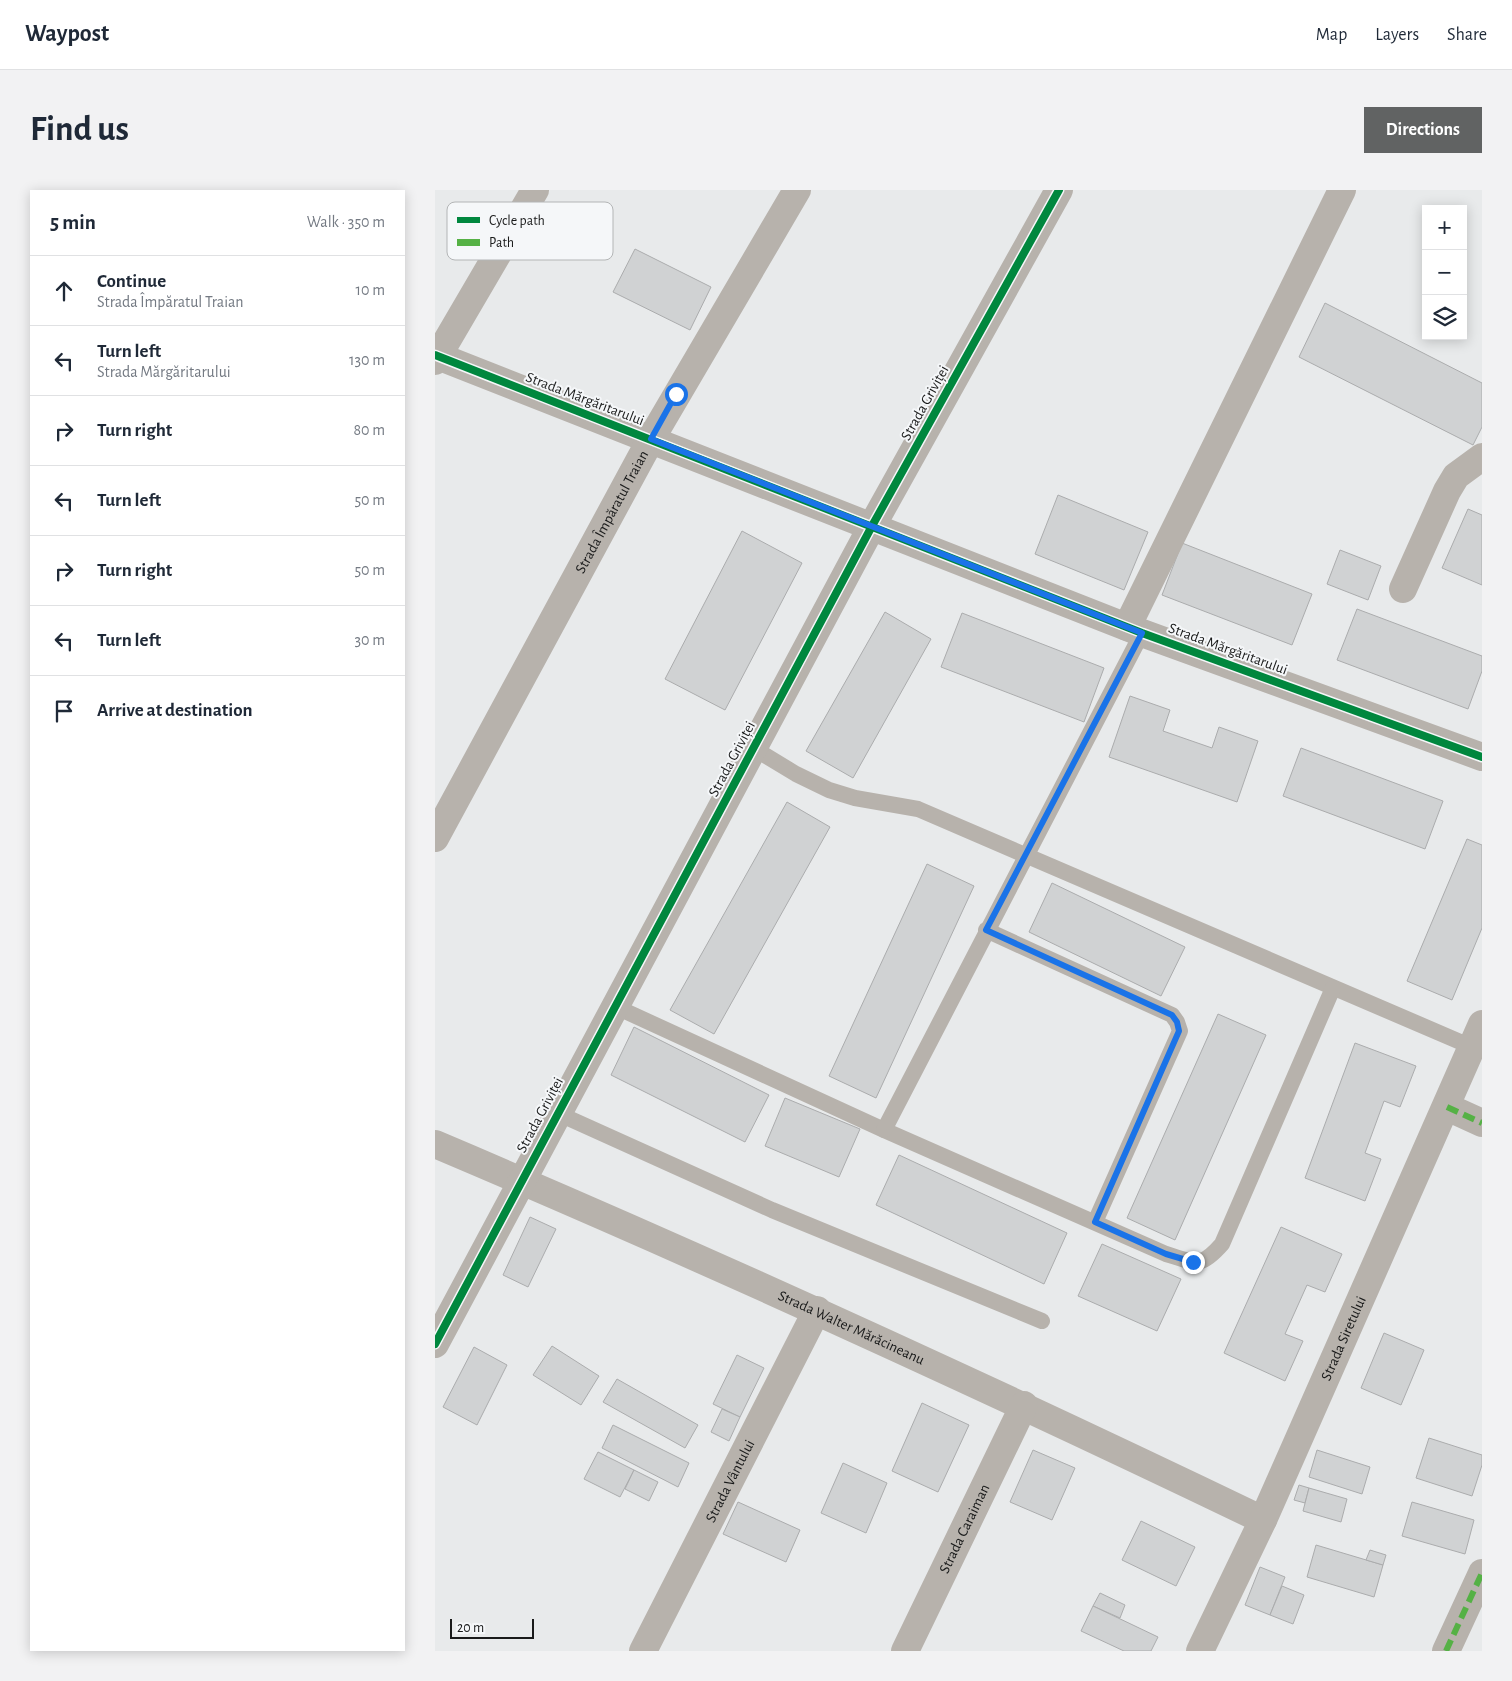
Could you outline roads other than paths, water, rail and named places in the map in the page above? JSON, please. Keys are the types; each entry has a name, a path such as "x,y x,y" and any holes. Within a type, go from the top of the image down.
{"street":[{"path":"528,202 535,190"},
{"name":"Strada Împăratul Traian","path":"435,838 651,439 797,190"},
{"name":"Strada Griviței","path":"435,1344 872,526 1059,190"},
{"path":"1135,630 1342,190"},
{"path":"436,358 494,260"},
{"name":"Strada Mărgăritarului","path":"436,358 651,439 1135,630 1482,757"},
{"path":"1403,589 1447,491 1456,476 1482,457"},
{"name":"Strada Siretului","path":"1200,1651 1263,1520 1477,1036"},
{"path":"1447,1107 1482,1122"},
{"name":"Strada Walter Mărăcineanu","path":"435,1144 817,1310 1024,1405 1263,1520"},
{"name":"Strada Vântului","path":"643,1651 817,1310"},
{"name":"Strada Caraiman","path":"905,1651 1024,1405"},
{"path":"1446,1651 1482,1573"}],"lane":[{"path":"884,1130 1026,855 1135,630"},
{"path":"753,748 796,774 829,790 855,798 918,809 1333,988 1477,1036"},
{"path":"986,930 1172,1015 1177,1022 1179,1031 1095,1222"},
{"path":"614,1006 884,1130 1166,1254 1193,1262 1208,1260 1222,1244 1333,988"},
{"path":"557,1113 603,1136 772,1210 1042,1321"}]}
